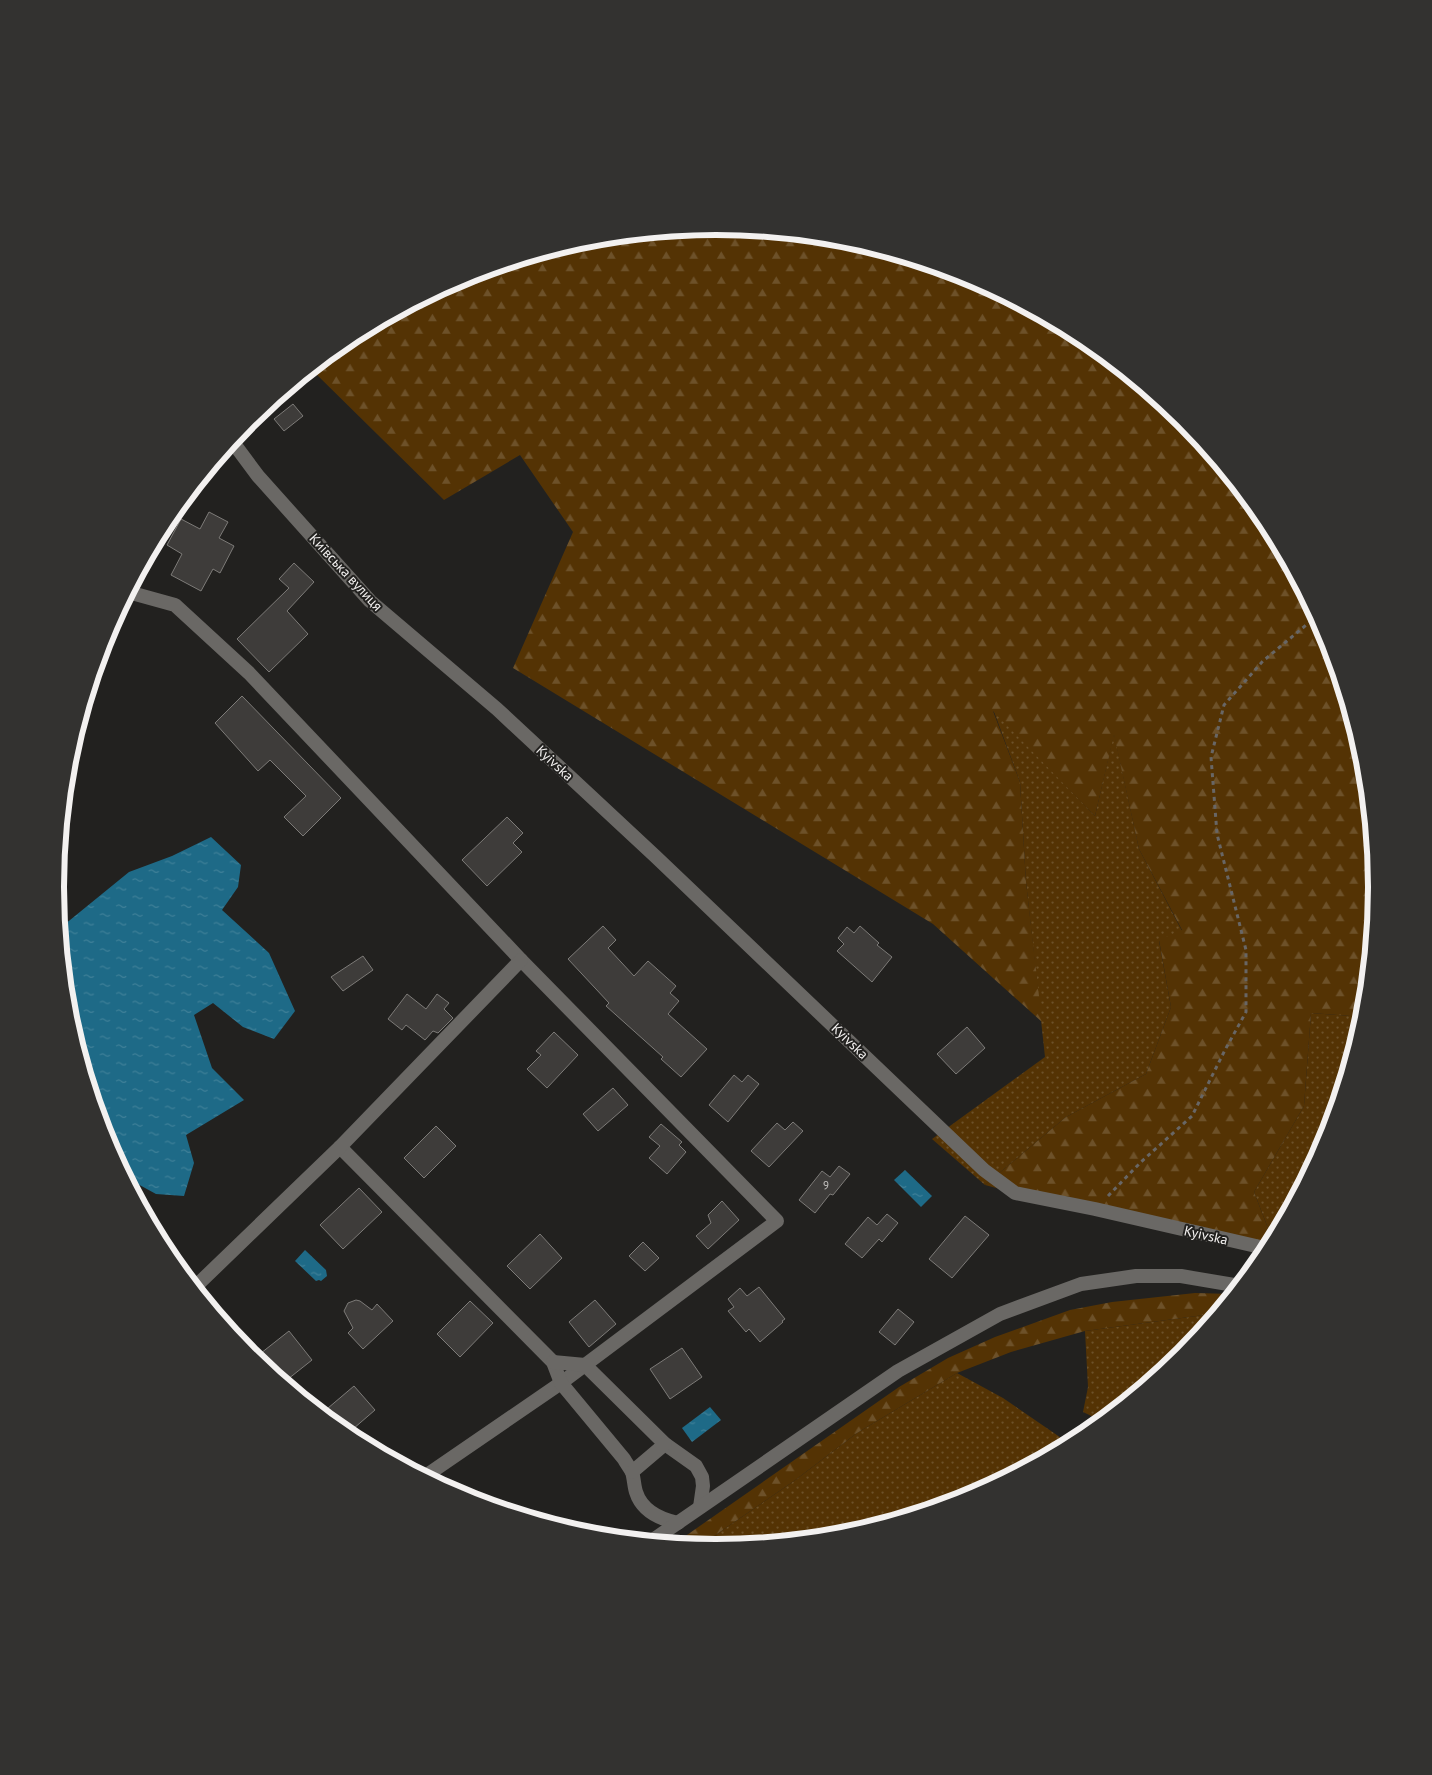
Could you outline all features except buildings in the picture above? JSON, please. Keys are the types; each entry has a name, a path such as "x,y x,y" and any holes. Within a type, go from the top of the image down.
{"street":[{"name":"Kyivska","path":"236,446 258,476 370,601 498,709 656,856 984,1170 1015,1193 1095,1209 1260,1247"},
{"path":"134,594 175,605 249,673 520,960 777,1221 586,1365 431,1473"},
{"path":"198,1284 340,1146 520,960"},
{"path":"340,1146 553,1362 561,1383 624,1459 632,1472 639,1500 648,1511 665,1520 678,1523"},
{"path":"658,1537 898,1371 1000,1314 1081,1284 1136,1276 1181,1276 1233,1285"},
{"path":"553,1362 586,1365 665,1444 696,1466 702,1477 703,1486 700,1507"},
{"path":"632,1472 665,1444"}],"path":[{"path":"1095,1209 1141,1162 1192,1116 1246,1012 1246,950 1217,834 1211,757 1224,704 1263,661 1311,621"}],"green space":[{"path":"716,235 759,237 801,241 885,257 966,285 1042,323 1078,345 1146,397 1206,457 1233,490 1281,561 1319,638 1334,678 1356,760 1363,802 1367,845 1367,930 1363,973 1356,1015 1311,1013 1304,1106 1254,1192 1270,1232 1262,1243 1015,1193 985,1185 1066,1117 1146,1074 1171,1007 1159,940 1182,930 1139,849 1114,735 1095,816 993,711 1020,782 1026,882 1042,1022 933,924 513,668 573,532 520,455 444,500 315,373 354,345 390,323 466,285 547,257 631,241"},
{"path":"993,709 1095,816 1114,733 1139,849 1182,931 1159,941 1171,1007 1146,1074 1066,1117 985,1185 932,1139 1045,1057 1026,882 1020,782"},
{"path":"1311,1013 1356,1016 1334,1097 1319,1137 1301,1176 1270,1232 1254,1192 1304,1106"},
{"path":"1195,1293 1226,1294 1208,1316 1085,1331 1011,1352 957,1373 857,1433 794,1481 709,1540 682,1538 899,1387 948,1358 995,1337 1070,1310 1112,1302"},
{"path":"1208,1316 1177,1349 1146,1378 1095,1418 1083,1412 1088,1387 1085,1331"},
{"path":"957,1373 1003,1398 1063,1439 1004,1472 966,1490 885,1518 801,1534 709,1540 794,1481 857,1433"}],"water":[{"path":"211,837 241,865 238,887 222,910 269,953 295,1011 274,1039 243,1027 213,1003 194,1015 212,1068 244,1100 186,1135 194,1163 184,1196 156,1194 134,1182 113,1137 98,1097 76,1015 69,973 65,930 65,924 129,872 172,856"},
{"path":"905,1170 932,1196 921,1207 894,1180"},
{"path":"305,1250 326,1270 327,1276 321,1281 316,1281 295,1261"},
{"path":"710,1407 721,1420 692,1442 682,1428"}]}
